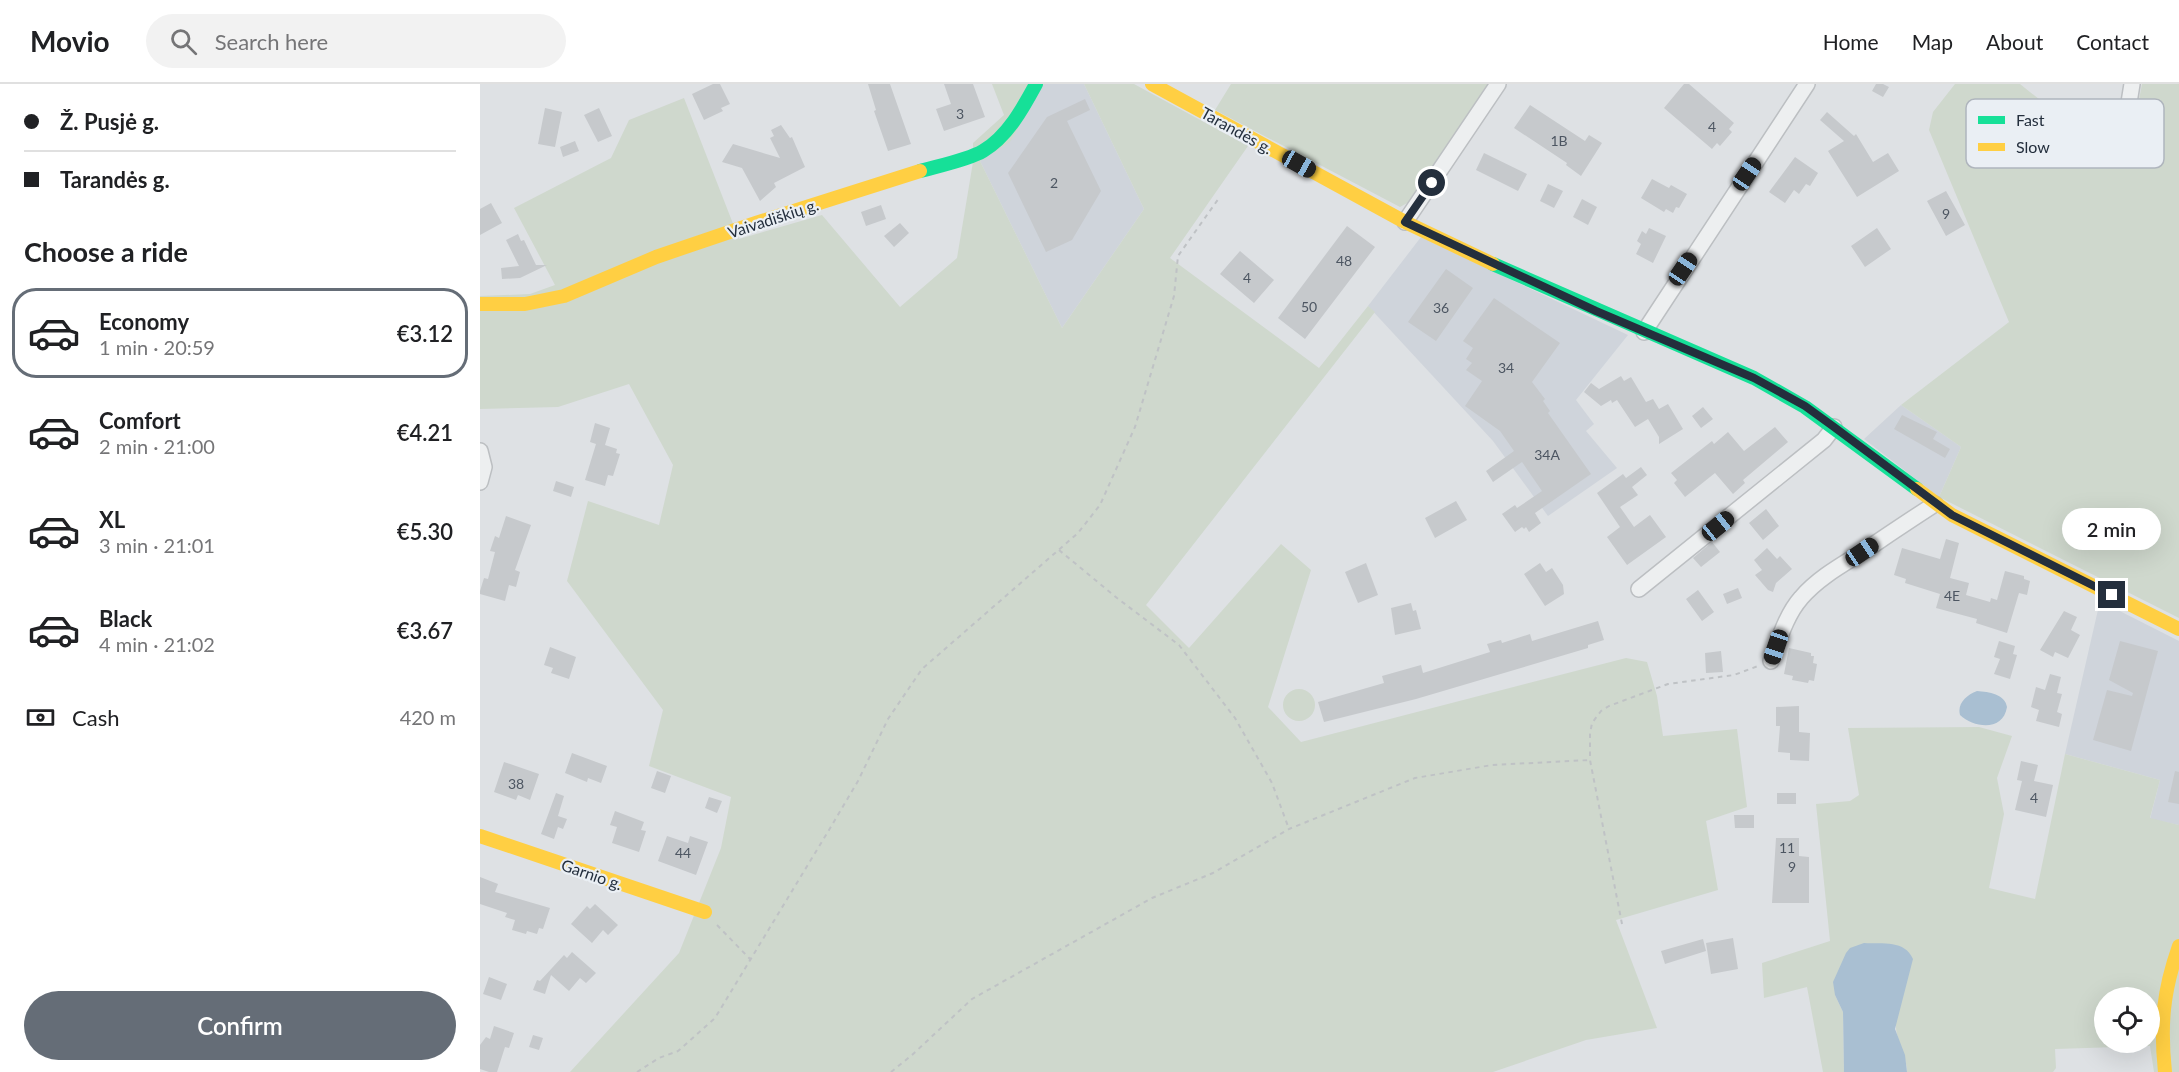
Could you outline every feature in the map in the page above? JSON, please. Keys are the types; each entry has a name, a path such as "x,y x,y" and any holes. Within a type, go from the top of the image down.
{"street":[{"name":"Vaivadiškių g.","path":"480,304 525,304 564,296 656,257 982,152 995,144 1007,132 1036,84"},
{"name":"Tarandės g.","path":"1152,84 1405,222 1644,332 1754,378 1805,406 1952,515 2179,629"},
{"path":"1405,222 1498,84"},
{"path":"1644,332 1807,84"},
{"path":"2130,99 2132,84"},
{"path":"1639,590 1824,440 1834,427"},
{"path":"480,451 484,467 480,482"},
{"path":"1772,661 1781,633 1793,610 1800,598 1812,586 1935,504"},
{"name":"Garnio g.","path":"480,836 705,912"},
{"path":"2165,1072 2164,1014 2169,972 2179,946"}],"path":[{"path":"637,1072 659,1058 678,1051 715,1018 835,821 858,781 888,719 922,669 1078,533 1100,505 1135,427 1174,296 1178,256 1219,198"},
{"path":"1059,550 1179,645 1235,718 1272,783 1289,829"},
{"path":"1622,924 1590,760 1592,723 1601,711 1609,706 1668,684 1734,675 1772,661"},
{"path":"891,1072 972,999 1152,898 1212,873 1289,829 1415,778 1492,765 1590,760"},
{"path":"705,912 750,959"}],"shaded area":[{"path":"992,84 1044,84 1010,142 980,161 1062,328 1144,209 1084,84 1134,84 1248,146 1170,258 1319,368 1368,306 1375,312 1146,605 1189,648 1281,544 1311,570 1268,707 1301,742 1626,658 1647,662 1657,696 1663,736 1737,729 1747,807 1706,821 1718,890 1616,920 1657,1028 1586,1040 1493,1072 570,1072 679,953 721,848 731,797 649,766 663,710 567,581 588,501 659,525 673,465 629,384 558,407 480,409 480,296 530,294 555,285 514,208 611,158 629,120 684,98 739,239 822,215 900,307 957,258 973,162 973,143 1004,115"},
{"path":"1044,84 1084,84 1144,209 1062,328 980,161"},
{"path":"1231,84 1489,84 1411,201 1400,207 1215,110"},
{"path":"1955,84 2020,84 2039,99 1966,99 1966,168 2164,168 2164,99 2139,99 2142,84 2179,84 2179,618 1939,497 1961,447 1901,405 2009,322 1929,130 1933,112"},
{"path":"1421,237 1628,335 1576,400 1594,424 1586,431 1617,468 1548,516 1493,441 1368,306"},
{"path":"1901,405 1961,447 1939,497 1864,439"},
{"path":"2100,601 2179,641 2179,825 2150,819 2160,780 2065,754"},
{"path":"1299,689 1311,693 1315,705 1311,717 1299,721 1287,717 1283,705 1287,693"},
{"path":"1979,727 2012,736 1997,778 2004,814 1989,888 2035,899 2065,754 2160,780 2150,818 2179,825 2179,1072 2154,1072 2151,1053 2160,1053 2160,987 2094,987 2094,1048 2055,1049 2056,1068 2053,1072 1907,1072 1896,1021 1835,995 1843,1012 1844,1072 1823,1072 1807,987 1764,998 1762,963 1830,941 1816,804 1850,801 1859,795 1848,728"}],"water":[{"path":"1977,691 1991,693 2003,699 2007,707 2000,721 1980,725 1960,715 1963,700"},
{"path":"1864,943 1893,944 1905,949 1913,959 1895,1029 1905,1055 1907,1072 1844,1072 1843,1012 1835,995 1833,982 1846,953 1850,948"}],"building":[{"path":"713,84 720,84 730,104 721,108 723,111 704,120 692,94"},
{"path":"868,84 890,84 911,144 888,151 874,111 876,110"},
{"path":"944,84 973,84 985,117 944,131 936,109 951,104"},
{"path":"1684,84 1689,84 1734,123 1729,129 1732,132 1720,146 1717,143 1712,149 1664,108"},
{"path":"1876,84 1889,87 1883,97 1872,91"},
{"path":"1085,99 1090,110 1067,121 1101,191 1072,240 1046,252 1008,173 1047,117"},
{"path":"1530,105 1585,141 1589,135 1602,143 1581,176 1566,165 1567,163 1514,128"},
{"path":"545,108 562,112 555,147 538,144"},
{"path":"599,108 612,136 598,142 584,115"},
{"path":"1827,112 1854,136 1856,134 1873,162 1888,153 1899,171 1857,197 1828,151 1844,141 1820,120"},
{"path":"781,125 790,138 792,137 805,167 774,183 776,187 760,201 742,168 722,162 733,144 780,158 770,138 774,136 771,130"},
{"path":"575,141 579,151 563,157 560,147"},
{"path":"1484,153 1527,174 1518,191 1476,170"},
{"path":"1795,157 1818,173 1810,186 1806,184 1799,194 1794,190 1785,203 1769,192"},
{"path":"1652,179 1669,188 1671,185 1687,194 1679,208 1676,207 1673,213 1666,209 1664,212 1641,198"},
{"path":"1548,184 1563,191 1554,208 1540,201"},
{"path":"1946,191 1965,225 1946,236 1927,201"},
{"path":"1582,199 1597,207 1588,225 1573,217"},
{"path":"491,203 502,223 480,235 480,209"},
{"path":"881,205 886,219 866,226 861,212"},
{"path":"900,223 909,233 894,247 884,236"},
{"path":"1347,226 1375,247 1305,339 1278,318"},
{"path":"1649,228 1666,236 1653,263 1636,254 1641,244 1637,241 1642,231 1646,234"},
{"path":"1877,228 1891,249 1865,267 1851,246"},
{"path":"518,234 521,241 524,240 536,265 547,265 520,278 502,279 501,268 519,266 506,240"},
{"path":"1240,251 1274,280 1254,303 1220,274"},
{"path":"1446,269 1473,288 1436,341 1408,322"},
{"path":"1494,298 1560,343 1532,382 1545,399 1543,401 1550,411 1548,413 1591,474 1535,513 1541,523 1529,532 1526,527 1524,529 1522,527 1515,532 1502,514 1515,505 1517,508 1542,491 1522,462 1493,482 1486,471 1514,451 1500,431 1465,406 1482,381 1466,370 1472,363 1466,359 1473,348 1463,341"},
{"path":"1621,376 1624,381 1631,377 1646,402 1653,399 1659,409 1668,404 1683,429 1659,444 1659,437 1648,419 1635,427 1617,400 1612,403 1611,400 1601,406 1584,392 1591,383 1599,389"},
{"path":"1703,407 1713,419 1701,428 1692,416"},
{"path":"1902,415 1937,432 1933,439 1950,449 1945,458 1894,429"},
{"path":"595,423 610,428 605,445 617,449 616,453 620,454 613,476 608,475 605,486 585,480 596,444 590,442"},
{"path":"1775,427 1788,442 1743,480 1745,483 1733,494 1715,473 1685,497 1674,483 1677,480 1671,473 1712,441 1714,444 1728,432 1744,451"},
{"path":"1641,467 1647,475 1632,487 1638,495 1620,507 1634,527 1650,515 1666,537 1627,565 1607,537 1620,527 1597,493 1623,474 1626,478"},
{"path":"556,481 574,487 571,497 553,491"},
{"path":"1456,501 1467,520 1435,538 1425,518"},
{"path":"1766,509 1779,526 1763,540 1749,523"},
{"path":"506,516 531,525 515,570 520,572 516,587 509,585 505,601 480,594 480,591 484,578 488,579 495,552 490,551 495,536 499,538"},
{"path":"1946,539 1959,543 1950,578 1969,583 1966,595 1990,602 1991,598 1997,600 2005,571 2024,576 2024,579 2030,581 2027,595 2019,593 2007,633 1976,623 1977,619 1936,608 1940,594 1905,583 1906,579 1894,575 1902,548 1940,559"},
{"path":"1712,542 1720,552 1701,567 1693,558"},
{"path":"1767,548 1777,559 1780,556 1792,569 1776,583 1773,592 1768,590 1755,575 1762,570 1754,560"},
{"path":"1366,563 1378,595 1358,603 1345,572"},
{"path":"1540,563 1546,572 1552,568 1563,585 1564,594 1545,606 1524,574"},
{"path":"1738,588 1742,598 1727,604 1723,594"},
{"path":"1698,590 1714,612 1702,621 1686,599"},
{"path":"1411,603 1413,611 1416,610 1421,629 1395,635 1391,608"},
{"path":"2064,611 2077,617 2071,630 2080,635 2068,658 2055,652 2053,657 2040,650"},
{"path":"1598,621 1604,640 1588,645 1588,648 1416,699 1324,722 1318,702 1384,683 1382,676 1421,665 1423,673 1490,652 1487,644 1501,640 1502,643 1530,634 1532,641"},
{"path":"1999,641 2015,646 2013,654 2017,655 2010,679 1994,674 2000,659 1994,657"},
{"path":"2120,641 2158,651 2131,751 2093,740 2107,690 2132,696 2133,693 2109,680"},
{"path":"550,647 576,657 569,679 551,673 553,668 544,665"},
{"path":"1789,648 1811,653 1811,656 1814,656 1813,663 1817,664 1814,681 1809,680 1808,683 1792,680 1793,676 1784,674"},
{"path":"1721,651 1723,672 1706,673 1705,653"},
{"path":"2050,674 2061,677 2057,693 2062,694 2057,712 2062,714 2059,727 2036,721 2039,710 2031,707 2036,687 2045,690"},
{"path":"1799,706 1799,732 1810,733 1809,761 1790,760 1790,753 1778,752 1780,726 1776,726 1776,707"},
{"path":"572,753 607,766 601,783 588,778 587,782 565,773"},
{"path":"2021,761 2038,765 2034,781 2053,785 2046,817 2015,810 2022,781 2017,780"},
{"path":"504,762 539,774 530,800 518,795 516,800 494,792"},
{"path":"657,771 671,776 665,793 651,788"},
{"path":"2175,771 2179,772 2179,804 2168,802"},
{"path":"556,793 564,796 558,816 567,819 563,829 558,827 554,839 541,834"},
{"path":"1777,793 1796,793 1796,804 1777,804"},
{"path":"709,797 722,801 717,813 705,808"},
{"path":"615,811 644,822 641,830 646,831 639,852 612,843 617,827 610,825"},
{"path":"1734,815 1754,815 1754,828 1735,828"},
{"path":"667,836 688,843 690,836 708,842 696,875 658,861"},
{"path":"1776,838 1799,838 1799,856 1809,857 1809,903 1772,903"},
{"path":"480,877 498,884 495,892 550,908 543,929 539,928 537,934 512,930 515,920 505,917 507,913 480,904"},
{"path":"595,904 618,925 608,935 603,930 592,943 571,924 587,906 590,909"},
{"path":"1733,938 1738,969 1711,974 1706,943"},
{"path":"1703,939 1706,951 1665,964 1661,951"},
{"path":"572,952 596,973 586,983 580,978 569,991 551,975 545,994 533,990 537,980 540,981 564,955 567,958"},
{"path":"489,977 507,984 501,1000 483,994"},
{"path":"494,1026 514,1033 509,1048 505,1047 497,1072 489,1072 480,1069 480,1045 486,1037 490,1039"},
{"path":"533,1035 543,1038 539,1050 529,1047"}],"traffic: fast":[{"path":"920,171 969,157 992,145 1014,121 1036,84"},
{"path":"1493,264 1754,378 1805,407 1917,489"}],"traffic: slow":[{"path":"1152,84 1405,222 1493,264"},
{"path":"480,304 525,304 564,296 656,257 920,171"},
{"path":"1917,489 1952,515 2179,629"},
{"path":"480,836 705,912"},
{"path":"2165,1072 2164,1008 2169,978 2179,946"}],"route":[{"path":"1432,183 1405,222 1596,311 1754,378 1805,406 1952,515 2112,595"}]}
